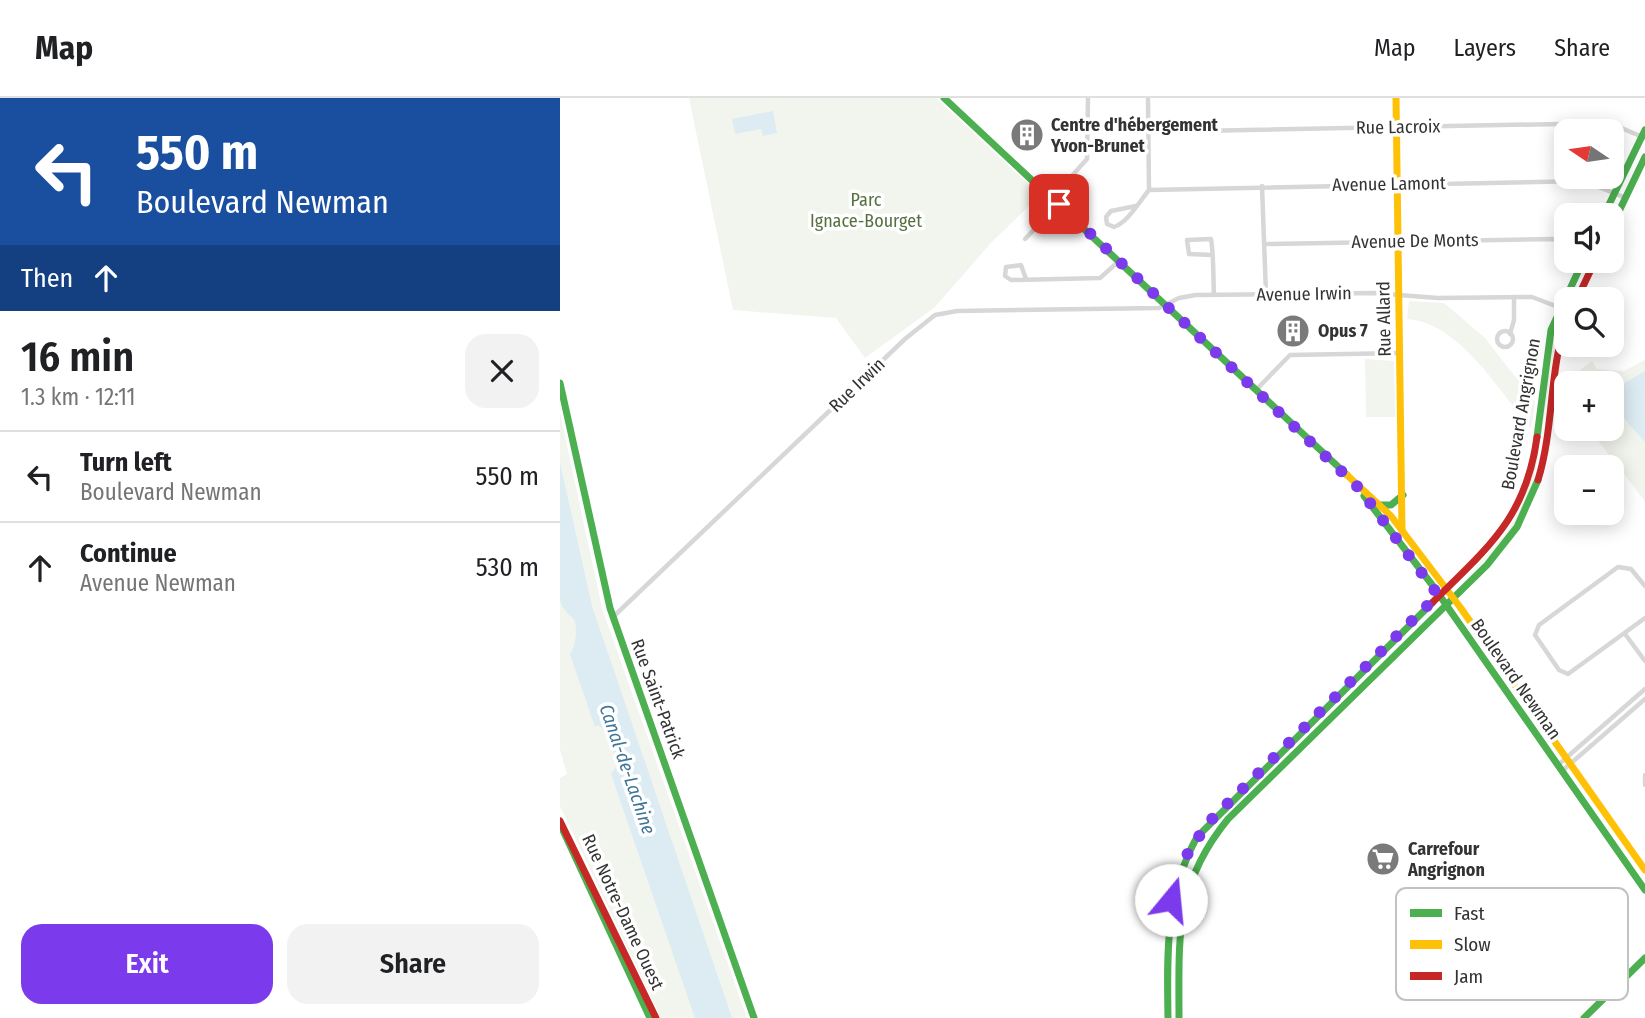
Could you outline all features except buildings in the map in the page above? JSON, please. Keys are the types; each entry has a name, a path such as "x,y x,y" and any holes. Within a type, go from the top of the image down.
{"main road":[{"name":"Boulevard Newman","path":"944,98 1380,505 1402,529 1645,870"},
{"name":"Rue Allard","path":"1396,98 1404,495 1402,529 1397,537"},
{"path":"1610,203 1644,135"},
{"path":"1624,203 1645,157"},
{"name":"Boulevard Angrignon","path":"1168,1018 1169,913 1175,881 1191,847 1216,815 1506,528 1521,502 1537,436 1549,337 1554,327"},
{"name":"Boulevard Angrignon","path":"1179,1018 1181,912 1190,876 1205,846 1228,819 1510,541 1531,505 1541,471 1554,395 1557,357"},
{"name":"Rue Saint-Patrick","path":"560,383 612,617 754,1018"},
{"name":"Boulevard Newman","path":"1359,488 1397,537 1645,890"},
{"path":"1380,505 1391,505 1404,495"},
{"name":"Rue Notre-Dame Ouest","path":"560,823 650,1018"},
{"name":"Rue Notre-Dame Ouest","path":"560,823 571,837 656,1018"},
{"path":"1628,975 1645,958"},
{"path":"1584,1018 1602,1000"}],"street":[{"path":"1052,198 1087,159 1088,98"},
{"path":"1136,206 1111,211 1106,217 1107,224 1113,227 1120,225 1136,206 1149,190 1148,98"},
{"name":"Rue Lacroix","path":"1148,132 1609,123 1644,135"},
{"name":"Avenue Lamont","path":"1149,190 1584,181 1626,198"},
{"path":"1262,186 1266,294"},
{"path":"1025,239 1059,204"},
{"path":"1212,256 1189,254 1187,240 1211,239 1212,256 1214,295"},
{"name":"Avenue De Monts","path":"1264,244 1554,239"},
{"path":"1026,279 1021,265 1006,267 1004,274 1008,279 1026,279 1100,278 1119,261"},
{"name":"Avenue Irwin","path":"1166,305 1187,296 1400,294 1438,298 1535,297 1554,305"},
{"path":"1510,334 1514,320 1514,297"},
{"name":"Rue Irwin","path":"612,617 905,339 935,316 957,311 1160,308 1166,305"},
{"path":"1256,390 1290,355 1401,353"},
{"path":"1645,586 1631,569 1618,567 1538,627 1535,635 1559,670 1566,674 1645,618"},
{"path":"1625,634 1645,661"},
{"path":"1559,769 1645,689"},
{"path":"1568,761 1645,699"},
{"path":"1645,775 1645,785"}],"green space":[{"name":"Parc Ignace-Bourget","path":"689,98 936,98 1040,195 990,244 935,307 865,358 836,318 733,310"},
{"path":"1409,301 1444,303 1485,338 1535,402 1531,429 1461,345 1426,323 1407,319"},
{"path":"1554,336 1554,352 1533,487 1507,538 1457,589 1507,532 1525,499 1544,412"},
{"path":"1365,359 1394,361 1395,417 1366,417"},
{"path":"1645,360 1645,501 1624,474 1624,455 1609,455 1598,441 1624,441 1624,371"},
{"path":"1592,361 1597,369 1624,371 1579,371"},
{"path":"560,413 602,608 747,1018 661,1018 560,806 560,778 567,774 560,750"}],"water":[{"path":"773,111 777,133 763,136 761,129 735,134 732,119"},
{"path":"1645,371 1645,442 1624,418 1624,383"},
{"name":"Canal-de-Lachine","path":"560,463 592,606 732,1018 695,1018 611,774 617,766 614,749 602,729 598,725 595,727 570,654 575,643 576,629 574,619 563,608 560,600"}],"traffic: fast":[{"path":"944,98 1347,475"},
{"path":"1610,203 1645,130"},
{"path":"1623,203 1645,157"},
{"path":"1537,437 1551,330 1577,273"},
{"path":"560,383 610,608 754,1018"},
{"path":"1179,1018 1179,962 1183,913 1189,890 1210,843 1228,819 1487,565 1517,527 1538,480"},
{"path":"1380,505 1391,505 1403,495"},
{"path":"1364,496 1433,586 1645,890"},
{"path":"1168,1018 1168,948 1173,903 1197,837 1432,603"},
{"path":"561,826 650,1018"},
{"path":"1628,975 1645,958"},
{"path":"1584,1018 1602,1000"}],"traffic: slow":[{"path":"1396,98 1402,530"},
{"path":"1347,475 1391,516 1460,607 1645,870"}],"traffic: jam":[{"path":"1583,287 1589,273"},
{"path":"1538,480 1547,440 1558,357"},
{"path":"1432,603 1501,530 1524,490 1537,437"},
{"path":"560,821 656,1018"}],"place":[{"name":"Centre d'hébergement Yvon-Brunet","path":"1027,135"},
{"name":"Opus 7","path":"1293,331"},
{"name":"Carrefour Angrignon","path":"1383,859"}],"route":[{"path":"1059,204 1359,488 1438,595 1207,824 1185,858 1171,900"}]}
